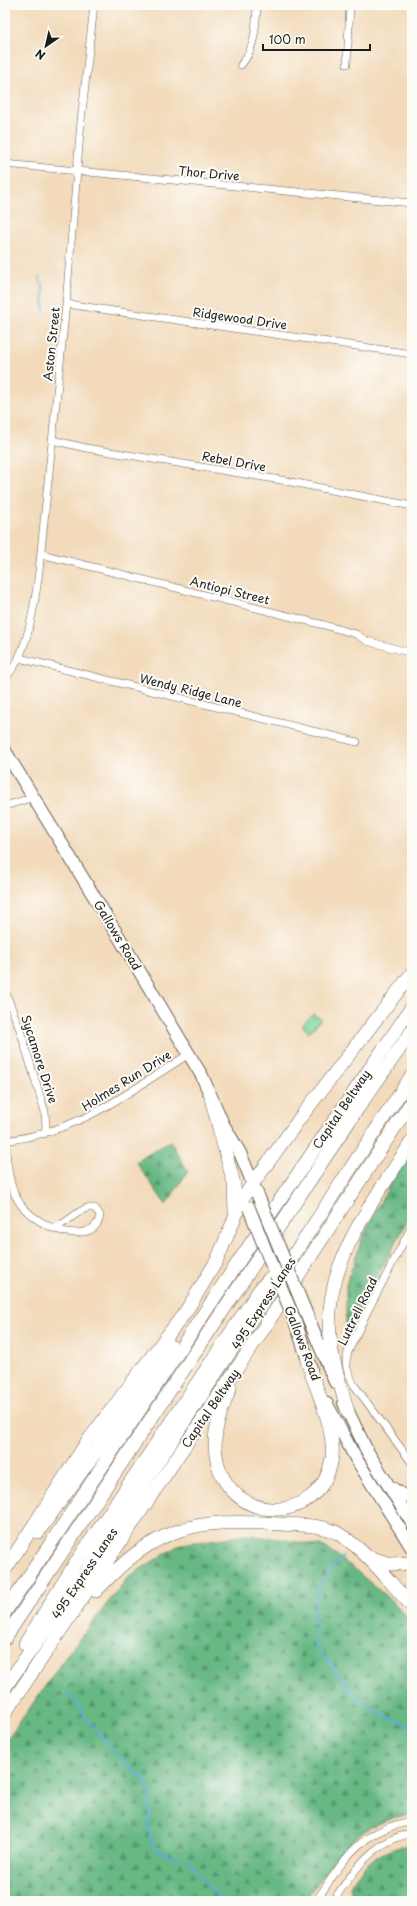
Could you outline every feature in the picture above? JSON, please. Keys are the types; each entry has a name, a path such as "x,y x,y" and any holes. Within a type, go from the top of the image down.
{"highway":[{"path":"234,1217 247,1202 254,1184 300,1118 412,973"},
{"name":"Capital Beltway","path":"5,1612 345,1102 412,1007"},
{"path":"5,1638 358,1108 412,1031"},
{"name":"495 Express Lanes","path":"5,1687 84,1575 412,1076"},
{"path":"5,1570 87,1442 186,1311 202,1287 217,1260 234,1217 236,1201 234,1184 211,1098"},
{"name":"Capital Beltway","path":"5,1713 241,1363 412,1101"},
{"path":"5,1578 345,1102"},
{"path":"348,1412 330,1344 329,1319 332,1292 338,1268 353,1235 412,1141"},
{"path":"5,1645 48,1589 88,1533 262,1280 274,1270 286,1265"},
{"path":"5,1677 75,1564 262,1280"},
{"path":"241,1363 224,1404 217,1428 215,1439 217,1463 224,1482 234,1494 251,1504 274,1509 299,1504 310,1497 323,1483 330,1465 332,1444 330,1427 307,1361"},
{"path":"54,1641 93,1594 125,1562 161,1537 189,1527 207,1523 240,1522 306,1525 330,1530 339,1534 366,1556 412,1606"},
{"path":"366,1556 391,1564 412,1563"}],"main road":[{"name":"Gallows Road","path":"5,751 189,1054 223,1124 240,1153 254,1184 304,1308 366,1451 412,1523"},
{"name":"Gallows Road","path":"223,1124 247,1202 295,1321 307,1361 333,1416 355,1457 412,1548"},
{"path":"386,1483 404,1496 412,1495"}],"street":[{"name":"Aston Street","path":"5,678 19,658 37,586 66,304 77,171 94,5"},
{"path":"241,65 246,59 252,46 257,5"},
{"path":"347,64 350,5"},
{"name":"Thor Drive","path":"5,164 412,203"},
{"name":"Ridgewood Drive","path":"66,304 412,354"},
{"name":"Rebel Drive","path":"52,440 86,448 281,480 412,506"},
{"name":"Antiopi Street","path":"40,554 324,625 356,634 361,638 376,644 412,653"},
{"name":"Wendy Ridge Lane","path":"19,658 357,742"},
{"path":"5,806 34,797"},
{"name":"Sycamore Drive","path":"5,991 20,1030 45,1112 46,1127 44,1134"},
{"name":"Holmes Run Drive","path":"5,1141 44,1134 63,1128 97,1113 189,1054"},
{"path":"5,1141 9,1179 17,1202 32,1217 53,1228 72,1234 86,1231 96,1224 100,1215 96,1208 87,1208 75,1214 65,1224 53,1228"},
{"name":"Luttrell Road","path":"412,1226 366,1314 348,1352 346,1361 347,1369 354,1385 412,1463"},
{"path":"316,1901 345,1860 360,1844 384,1828 412,1821"},
{"path":"333,1901 355,1869 367,1856 388,1841 412,1833"}],"green space":[{"path":"313,1014 321,1019 309,1033 302,1025"},
{"path":"170,1141 188,1171 166,1205 136,1162"},
{"path":"412,1143 412,1213 346,1333 346,1285 364,1233"},
{"path":"247,1535 325,1547 353,1568 394,1603 412,1622 412,1814 392,1818 375,1825 348,1844 326,1870 304,1901 5,1901 5,1743 70,1651 128,1577 181,1544"},
{"path":"412,1845 412,1901 353,1901 350,1887 361,1870 368,1863 376,1857 393,1849"}],"waterway":[{"path":"39,277 43,287 44,312"},
{"path":"343,1556 325,1578 318,1592 315,1609 315,1648 326,1658 355,1695 368,1706 412,1728"},
{"path":"65,1692 78,1703 84,1716 124,1762 143,1778 148,1788 150,1815 148,1829 152,1842 157,1849 166,1855 178,1859"},
{"path":"189,1859 201,1878 210,1888 228,1901"}]}
